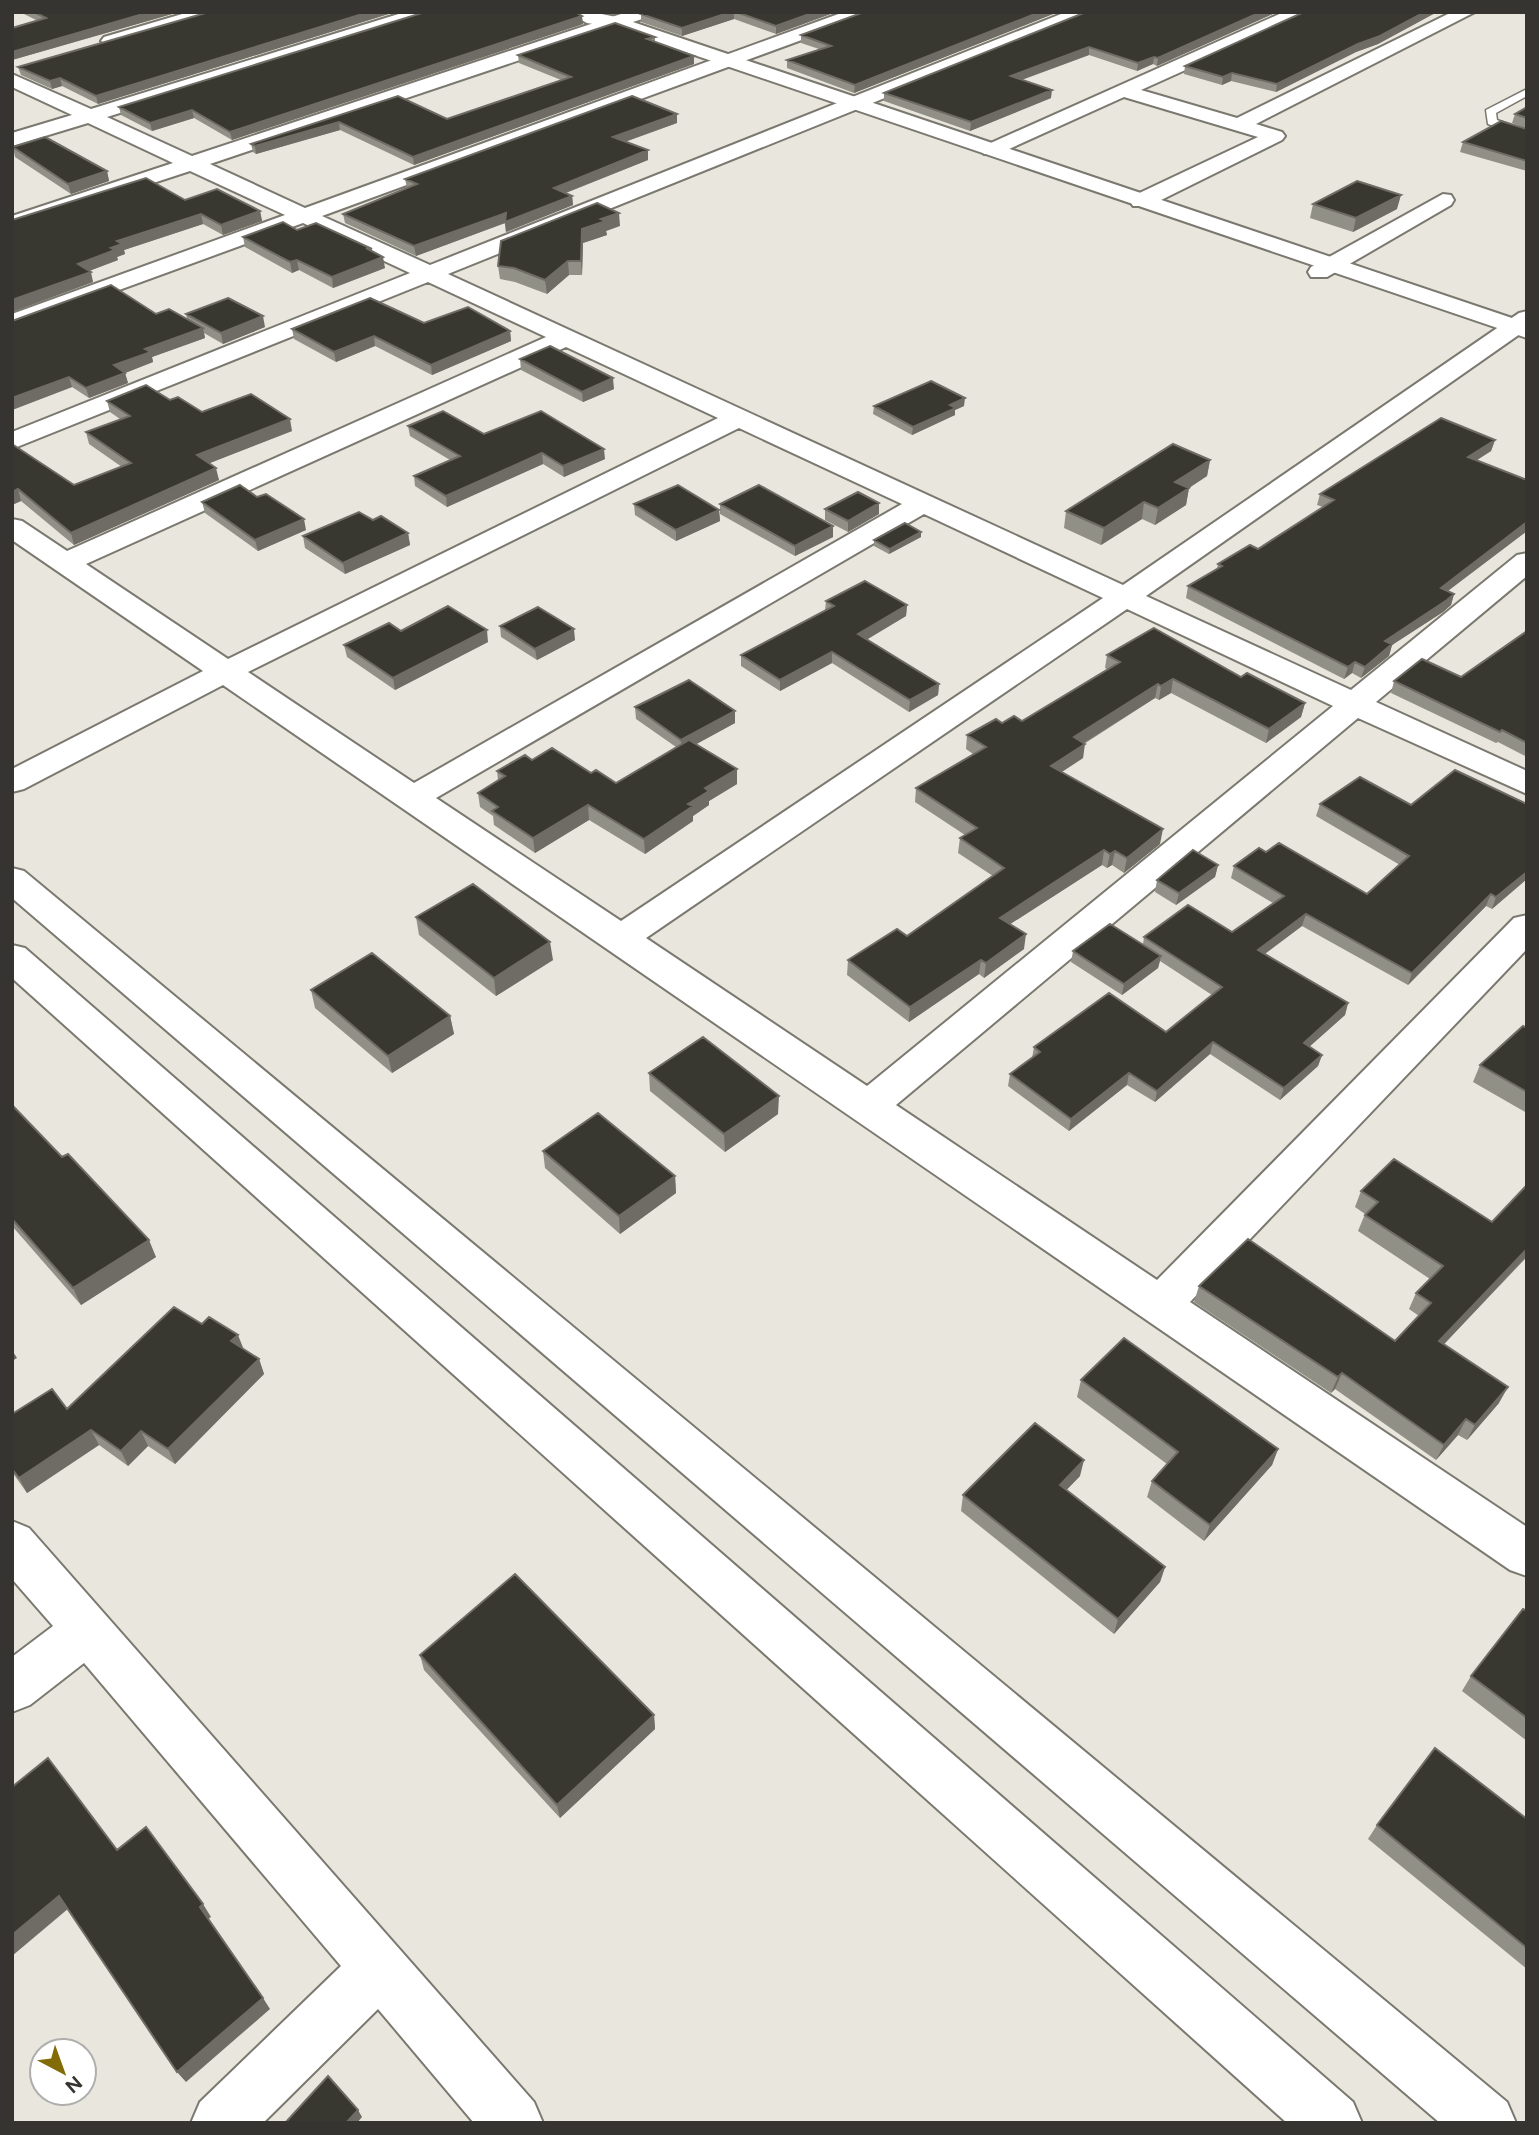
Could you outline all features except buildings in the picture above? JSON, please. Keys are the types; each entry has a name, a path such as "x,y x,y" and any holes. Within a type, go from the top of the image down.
{"street":[{"path":"91,46 209,12"},
{"path":"12,140 424,12"},
{"path":"575,12 1325,269 1519,330"},
{"path":"12,223 603,23 645,12"},
{"path":"12,322 861,12"},
{"path":"12,441 1082,12"},
{"path":"991,150 1298,12"},
{"path":"1238,125 1466,12"},
{"path":"17,71 90,116 1527,784"},
{"path":"1123,91 1275,136 1141,201"},
{"path":"850,106 1141,201 1325,269"},
{"path":"1325,269 1443,200"},
{"path":"620,939 1519,330"},
{"path":"64,563 567,337"},
{"path":"12,782 225,672 740,417"},
{"path":"412,798 923,503"},
{"path":"12,527 1160,1306 1523,1544"},
{"path":"867,1107 1527,561"},
{"path":"12,879 1486,2123"},
{"path":"1160,1306 1527,927"},
{"path":"12,957 1332,2123"},
{"path":"12,1543 513,2123"},
{"path":"12,1688 87,1630"},
{"path":"221,2123 379,1968"}],"lane":[{"path":"1527,92 1490,112 1492,122 1527,135"}]}
